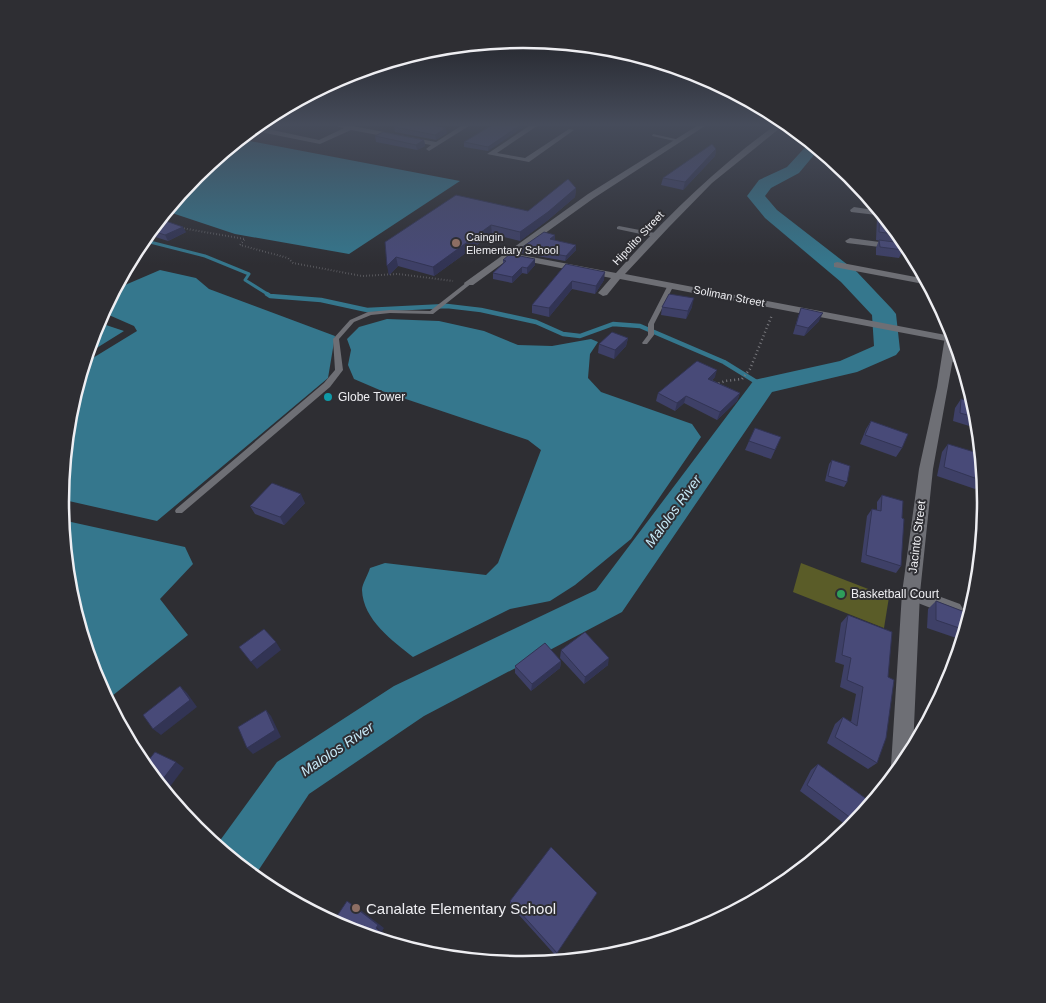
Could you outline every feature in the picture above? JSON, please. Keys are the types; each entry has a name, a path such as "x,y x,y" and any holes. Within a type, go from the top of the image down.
{"street":[{"path":"469,283 591,196 631,171"},
{"name":"Hipolito Street","path":"604,293 655,235 721,171"},
{"path":"854,210 873,213"},
{"path":"850,241 900,248"},
{"name":"Soliman Street","path":"507,255 776,306 945,335"},
{"path":"837,265 919,280"},
{"name":"Jacinto Street","path":"903,749 911,593 926,469 955,361"},
{"path":"911,593 963,613"}],"lane":[{"path":"619,228 655,235"},
{"path":"179,511 327,385 339,370 336,339 350,322 365,315 384,312 431,313 469,283"},
{"path":"645,342 651,335 650,324 670,285"}],"path":[{"path":"176,227 245,239 240,244 288,258 293,263 331,272 362,276 398,274 469,283"},
{"path":"712,388 720,382 742,379 750,369 776,306"}],"green space":[{"name":"Basketball Court","path":"801,563 889,597 884,628 793,592"}],"water":[{"path":"212,171 406,171 460,181 349,254 235,234 173,213"},
{"path":"160,270 196,278 209,289 335,336 328,378 157,521 69,501 73,442 84,384 92,358 137,331 134,326 110,315 125,285"},
{"path":"387,319 439,321 484,331 518,345 552,346 591,339 598,342 590,354 588,378 601,392 692,424 701,437 631,539 575,585 550,601 510,609 413,657 380,629 368,611 362,590 370,568 385,563 486,575 498,563 541,450 528,440 382,391 354,379 348,365 351,350 347,339 359,327"},
{"path":"105,325 124,331 96,348"},
{"path":"70,522 185,547 193,564 160,599 188,635 113,695 93,647 84,619 73,561"}],"building":[{"path":"673,171 696,171 685,182 663,178"},
{"path":"568,179 576,188 548,212 520,232 491,225 433,267 396,257 387,266 385,242 456,195 528,211"},
{"path":"166,221 183,227 165,235 158,233"},
{"path":"880,221 889,233 879,232"},
{"path":"544,232 555,235 550,239 576,245 566,256 521,248"},
{"path":"879,240 895,242 900,250 880,247"},
{"path":"510,254 535,259 527,268 522,267 512,277 493,273 506,261 503,260"},
{"path":"566,264 605,272 596,286 572,281 549,308 532,305"},
{"path":"669,294 694,298 688,311 662,307"},
{"path":"801,308 823,313 808,328 796,325"},
{"path":"612,332 628,338 615,350 599,344"},
{"path":"697,361 717,370 708,379 740,393 720,412 686,396 677,403 658,393"},
{"path":"961,399 965,400 968,415 960,413"},
{"path":"871,421 908,434 902,448 865,435"},
{"path":"755,428 781,437 775,450 749,441"},
{"path":"948,444 974,452 976,479 944,467"},
{"path":"832,460 850,466 847,482 828,476"},
{"path":"272,483 301,494 280,517 250,506"},
{"path":"882,495 903,501 902,518 904,519 901,566 866,555 872,509 881,511"},
{"path":"936,601 964,612 959,628 936,620"},
{"path":"848,615 892,632 888,677 894,680 886,738 877,763 835,737 843,717 857,726 863,687 847,680 851,658 842,655"},
{"path":"264,629 276,642 251,662 239,647"},
{"path":"585,632 609,658 585,677 561,650"},
{"path":"545,643 561,661 532,684 515,666"},
{"path":"180,686 190,700 153,729 143,715"},
{"path":"266,710 275,730 247,748 238,727"},
{"path":"155,752 176,762 163,778 150,759"},
{"path":"818,764 866,799 849,817 807,785"},
{"path":"551,847 597,893 557,953 510,901"},
{"path":"347,901 378,925 376,928 381,932 349,921 337,916"}],"waterway":[{"name":"Malolos River","path":"239,855 293,778 409,701 609,601 763,386 848,367 887,350 884,314 849,277 771,214 756,196 765,184 791,171"},
{"path":"151,242 205,256 249,274 245,280 269,295"},
{"path":"267,294 270,296 321,300 367,310 447,306 481,310 536,322 563,334 580,336 613,324 640,326 724,362 763,386"}],"place":[{"name":"Caingin Elementary School","path":"456,243"},
{"name":"Globe Tower","path":"328,397"},
{"name":"Basketball Court","path":"841,594"},
{"name":"Canalate Elementary School","path":"356,908"}]}
